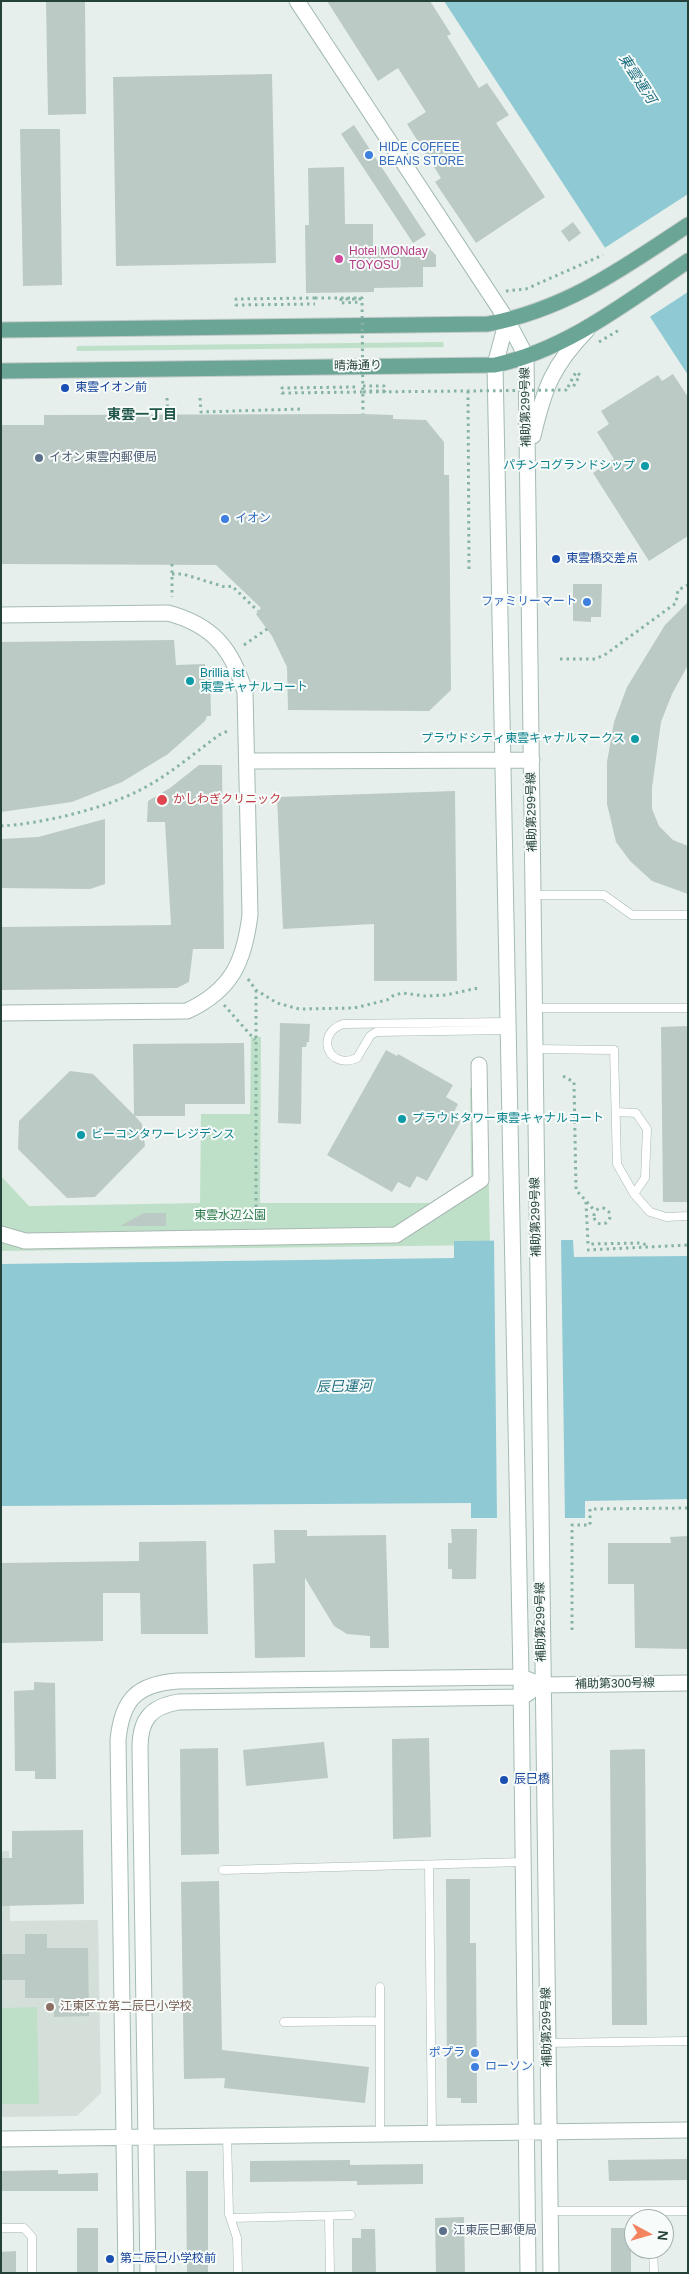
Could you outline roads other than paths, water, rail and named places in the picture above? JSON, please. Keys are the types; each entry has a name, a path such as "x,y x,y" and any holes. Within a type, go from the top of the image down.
{"main road":[{"path":"1,330 488,324 556,305 615,273 688,225"},
{"name":"晴海通り","path":"1,371 495,365 526,356 592,324 688,261"}],"street":[{"path":"297,1 507,320"},
{"name":"補助第299号線","path":"507,320 526,356 551,2273"},
{"name":"補助第299号線","path":"507,320 495,365 522,1697 528,2273"},
{"path":"527,470 539,408 548,382 565,353 592,324"},
{"path":"1,614 168,614 192,620 217,638 238,669 245,692 250,915 246,946 236,968 223,986 205,1003 186,1011 1,1013"},
{"path":"248,761 532,760"},
{"path":"1,1234 25,1241 396,1235 481,1180 479,1065"},
{"path":"126,2273 118,1740 120,1721 132,1698 151,1685 178,1681 521,1677 542,1685"},
{"name":"補助第300号線","path":"542,1685 688,1683"},
{"path":"148,2273 140,1748 140,1732 147,1718 156,1708 178,1702 522,1697 542,1685"},
{"path":"1,2139 688,2130"}],"lane":[{"path":"533,895 604,895 632,915 688,915"},
{"path":"534,1008 688,1008"},
{"path":"343,1024 508,1026 376,1032 370,1036 357,1058 344,1061 333,1057 327,1046 327,1040 332,1029 343,1024"},
{"path":"534,1049 614,1050 617,1164 634,1194 650,1212 666,1217 688,1216"},
{"path":"616,1112 636,1113 647,1129 645,1178 634,1194"},
{"path":"223,1870 523,1862"},
{"path":"430,1865 432,2134"},
{"path":"380,1987 380,2134"},
{"path":"284,2022 380,2021"},
{"path":"547,2043 688,2041"},
{"path":"228,2136 230,2218 237,2238 238,2273"},
{"path":"550,2211 624,2214"},
{"path":"674,2213 688,2211"},
{"path":"230,2218 351,2215"},
{"path":"328,2216 330,2273"},
{"path":"1,2228 24,2228 32,2237 32,2273"},
{"path":"653,2259 654,2273"}],"water":[{"name":"東雲運河","path":"444,1 688,1 688,375"},
{"name":"辰巳運河","path":"573,1240 574,1257 688,1256 688,1499 585,1501 585,1518 471,1518 471,1503 1,1506 1,1264 454,1258 454,1241"}],"place":[{"name":"HIDE COFFEE BEANS STORE","path":"369,155"},
{"name":"Hotel MONday TOYOSU","path":"339,259"},
{"name":"東雲イオン前","path":"65,388"},
{"name":"イオン東雲内郵便局","path":"39,458"},
{"name":"パチンコグランドシップ","path":"645,466"},
{"name":"イオン","path":"225,519"},
{"name":"東雲橋交差点","path":"556,559"},
{"name":"ファミリーマート","path":"587,602"},
{"name":"Brillia ist 東雲キャナルコート","path":"190,681"},
{"name":"プラウドシティ東雲キャナルマークス","path":"635,739"},
{"name":"かしわぎクリニック","path":"162,800"},
{"name":"プラウドタワー東雲キャナルコート","path":"402,1119"},
{"name":"ビーコンタワーレジデンス","path":"81,1135"},
{"name":"辰巳橋","path":"504,1780"},
{"name":"江東区立第二辰巳小学校","path":"50,2007"},
{"name":"ポプラ","path":"475,2053"},
{"name":"ローソン","path":"475,2067"},
{"name":"江東辰巳郵便局","path":"443,2231"},
{"name":"第二辰巳小学校前","path":"110,2259"}],"district":[{"name":"東雲一丁目","path":"142,415"}],"park label":[{"name":"東雲水辺公園","path":"230,1216"}]}
